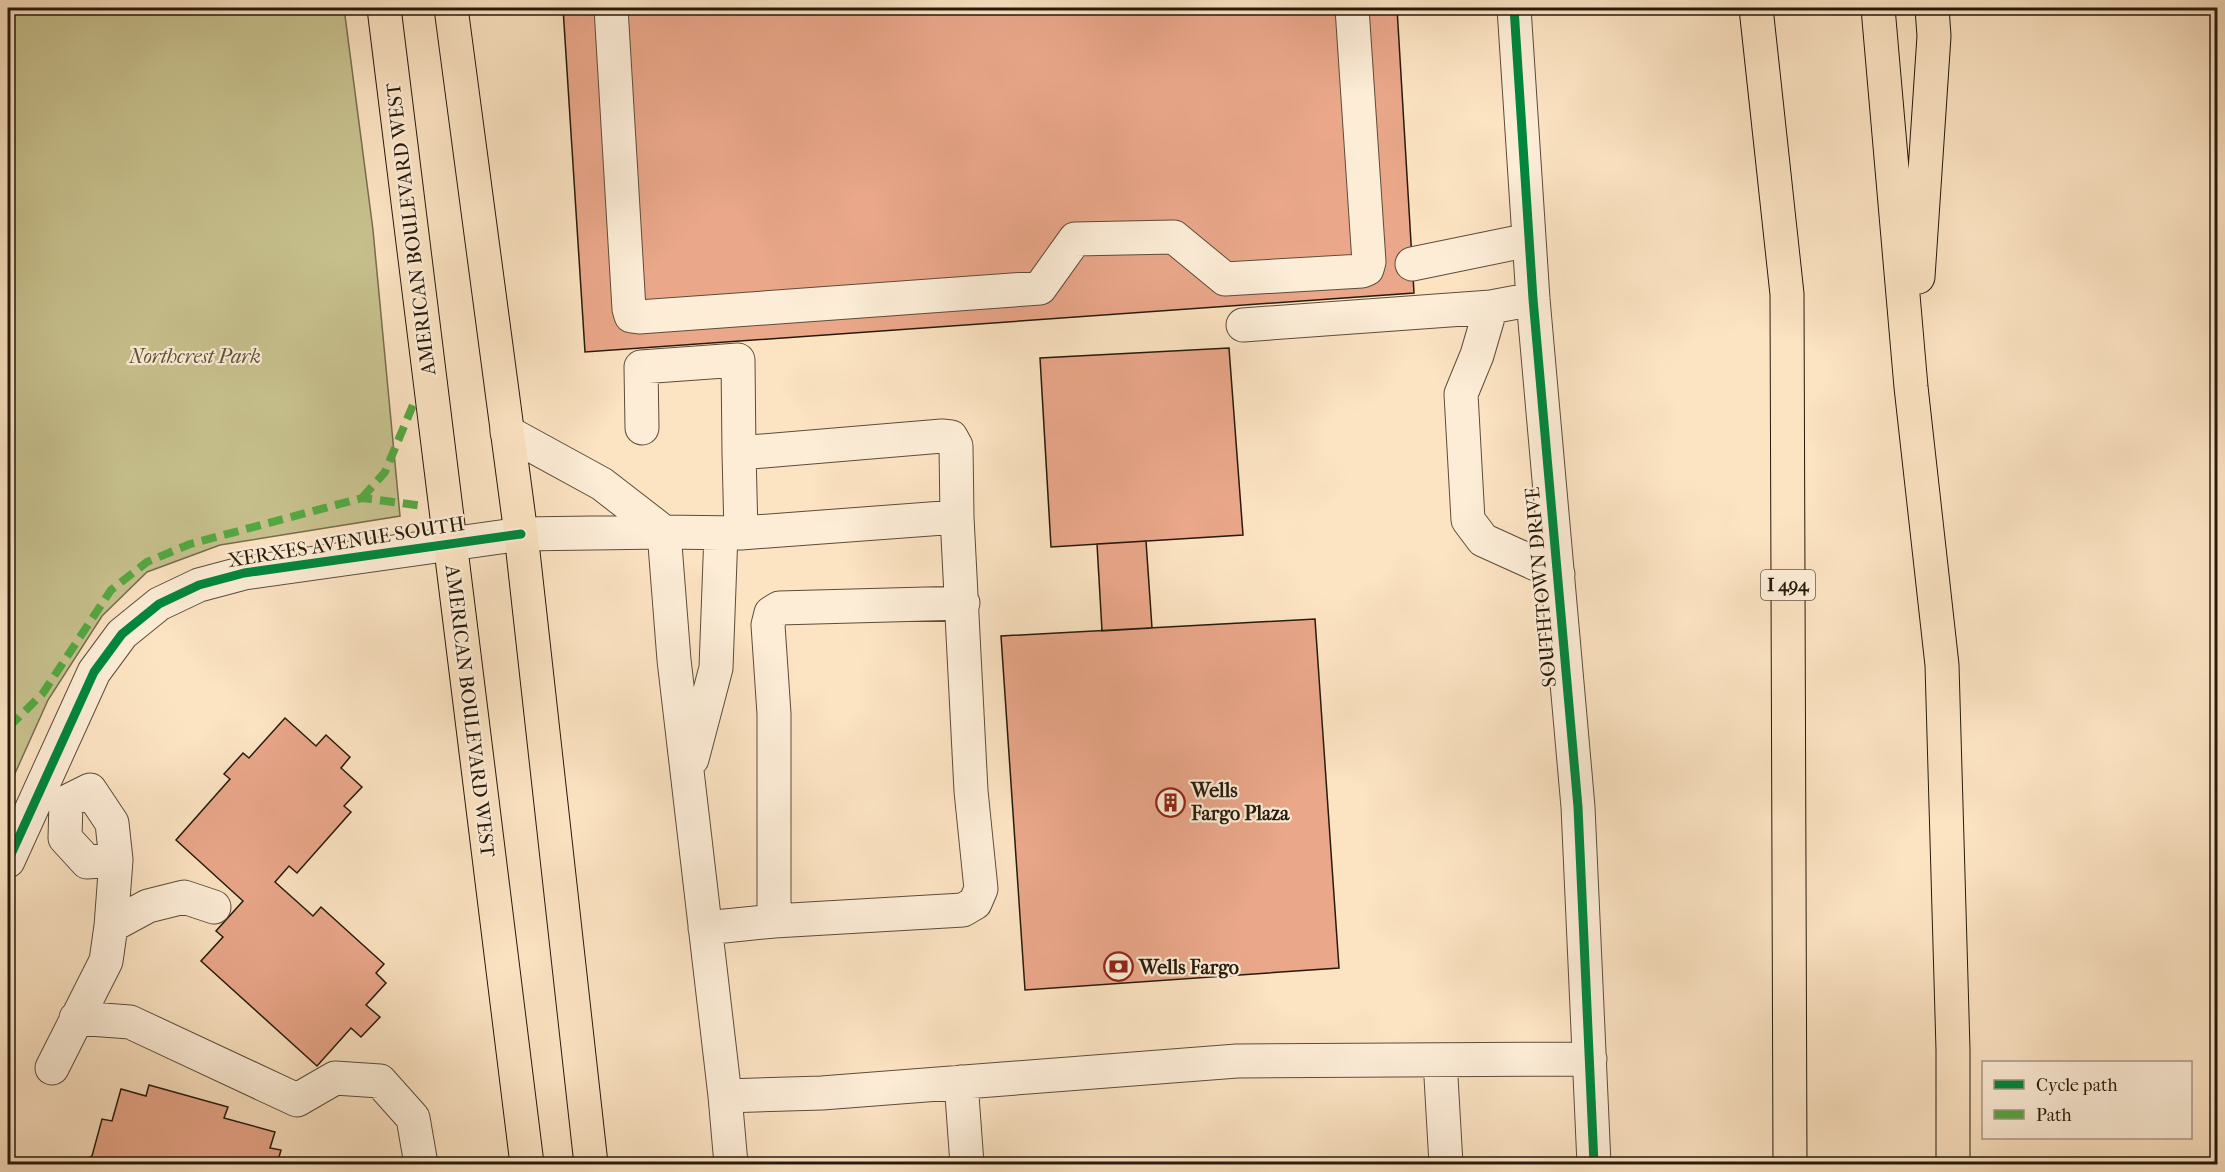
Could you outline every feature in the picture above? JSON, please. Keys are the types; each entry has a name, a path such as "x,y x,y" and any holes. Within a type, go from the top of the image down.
{"main road":[{"name":"AMERICAN BOULEVARD WEST","path":"384,8 527,1164"},
{"path":"451,8 521,534 591,1164"},
{"name":"I 494","path":"1756,8 1787,294 1790,1164"},
{"path":"1878,8 1911,387 1942,665 1953,1050 1953,1164"},
{"path":"1911,387 1933,47 1932,8"}],"street":[{"path":"610,8 629,309 632,316 639,317 1040,288 1075,239 1174,237 1225,279 1367,269 1369,262 1352,8"},
{"name":"SOUTHTOWN DRIVE","path":"1514,8 1533,299 1578,807 1594,1164"},
{"path":"1412,264 1529,240"},
{"path":"1243,325 1491,306 1533,299"},
{"path":"1491,306 1477,355 1461,394 1468,520 1484,540 1558,574"},
{"path":"642,428 641,367 738,360 739,453 716,668 688,775"},
{"path":"507,432 602,484 664,532 674,660 731,1164"},
{"path":"705,928 774,921 963,910 975,903 981,889 971,791 957,517 956,446 951,437 942,435 739,453"},
{"name":"XERXES AVENUE SOUTH","path":"8,861 54,794 94,672 123,634 159,604 199,585 244,573 521,534 731,533 957,517"},
{"path":"774,921 774,714 768,625 771,613 779,608 963,603"},
{"path":"52,1068 106,961 116,861 112,823 90,790 54,794"},
{"path":"111,926 148,906 184,897 213,907"},
{"path":"76,1018 130,1022 297,1100 335,1078 380,1081 414,1118 421,1164"},
{"path":"725,1096 822,1093 1237,1061 1590,1059"},
{"path":"1440,1060 1446,1164"},
{"path":"962,1082 967,1164"}],"green space":[{"name":"Northcrest Park","path":"8,8 344,8 373,230 400,516 220,545 147,572 102,616 48,700 8,789"}],"building":[{"path":"563,8 1397,8 1414,293 585,352"},
{"path":"1229,348 1243,535 1051,547 1040,358"},
{"path":"1146,541 1152,628 1102,631 1097,544"},
{"name":"Wells Fargo Plaza","path":"1315,619 1339,968 1025,990 1001,636"},
{"path":"285,718 316,746 326,735 350,757 341,768 362,787 344,806 351,812 297,873 289,866 275,882 313,916 321,907 384,964 376,973 386,983 366,1005 380,1017 361,1037 351,1028 317,1066 201,961 223,937 216,931 243,901 176,840 230,779 224,774 243,753 249,758"},
{"path":"149,1085 228,1107 224,1118 275,1132 270,1148 281,1150 277,1164 77,1164 92,1156 102,1119 112,1121 121,1089 146,1096"}],"marked path":[{"path":"362,498 385,472 413,405"},
{"path":"8,726 43,693 111,590 147,562 190,544 362,498 424,506"}],"cycle path":[{"path":"1514,8 1533,299 1578,807 1594,1164"},
{"path":"8,861 94,672 122,634 159,604 199,585 244,573 521,534"}],"place":[{"name":"Wells Fargo Plaza","path":"1170,802"},
{"name":"Wells Fargo","path":"1118,967"}]}
